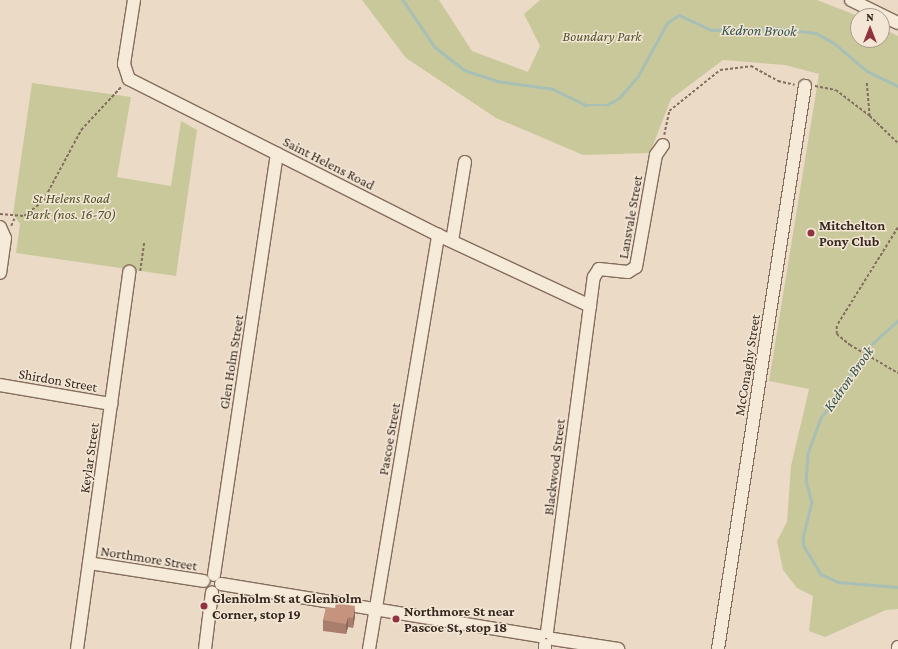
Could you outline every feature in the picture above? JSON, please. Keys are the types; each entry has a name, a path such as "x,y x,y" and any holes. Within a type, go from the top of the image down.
{"street":[{"path":"129,79 124,64 134,0"},
{"path":"851,0 898,23"},
{"name":"Saint Helens Road","path":"129,79 438,235 590,306"},
{"name":"McConaghy Street","path":"718,649 805,86"},
{"name":"Lansvale Street","path":"590,306 594,277 599,269 628,272 636,268 656,155 663,145"},
{"name":"Glen Holm Street","path":"205,649 213,583 277,154"},
{"path":"452,241 464,162"},
{"path":"0,273 2,228"},
{"name":"Pascoe Street","path":"369,649 438,235"},
{"name":"Keylar Street","path":"77,649 111,404 134,271"},
{"name":"Blackwood Street","path":"546,640 590,306"},
{"name":"Shirdon Street","path":"0,385 111,404"},
{"name":"Northmore Street","path":"89,563 546,640 618,649"}],"path":[{"path":"663,145 669,111 720,70 751,66 778,81 836,90 870,116 898,143"},
{"path":"0,214 15,217 24,216 43,201 81,130 129,79"},
{"path":"867,83 870,116"},
{"path":"2,228 14,226 15,217"},
{"path":"898,228 837,326 838,334 850,345 898,373"},
{"path":"134,271 144,241"}],"green space":[{"name":"Boundary Park","path":"362,0 439,0 472,51 528,72 540,46 524,14 540,0 817,0 850,13 850,48 890,48 890,32 898,36 898,609 886,610 825,637 809,631 813,596 797,588 783,570 777,541 787,522 791,466 809,389 769,381 819,74 785,65 723,60 671,99 650,153 583,155 496,118 406,58"},
{"name":"St Helens Road Park (nos. 16-70)","path":"32,83 131,97 117,177 171,186 181,121 197,130 176,276 16,253 20,224 13,214"}],"building":[{"path":"336,603 355,606 353,618 348,617 346,624 323,620 326,607 335,608"}],"waterway":[{"name":"Kedron Brook","path":"403,0 435,47 464,70 497,81 553,89 586,105 607,105 619,98 638,76 667,23 679,15 711,30 775,28 816,33 834,43 867,71 898,86"},
{"name":"Kedron Brook","path":"898,321 867,349 861,367 847,378 842,392 821,418 808,454 806,480 812,502 803,537 804,546 821,574 838,582 898,587"}],"place":[{"name":"Mitchelton Pony Club","path":"811,233"},
{"name":"Glenholm St at Glenholm Corner, stop 19","path":"204,606"},
{"name":"Northmore St near Pascoe St, stop 18","path":"396,619"}]}
